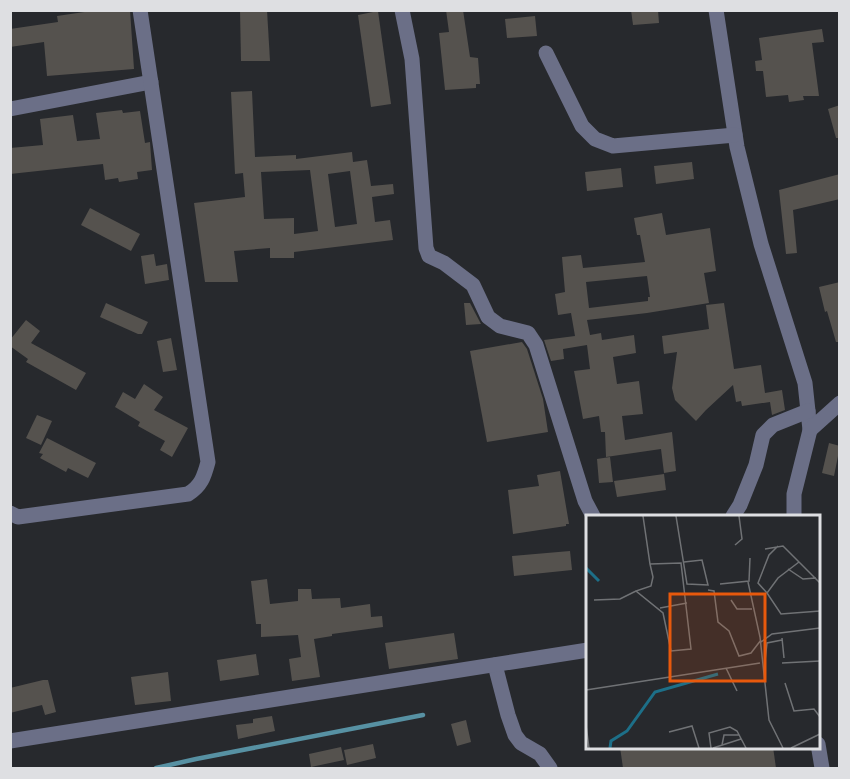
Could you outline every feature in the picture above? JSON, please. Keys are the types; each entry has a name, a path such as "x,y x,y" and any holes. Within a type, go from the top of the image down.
{"street":[{"path":"10,513 18,517 188,494 199,488 205,477 208,462 140,10"},
{"path":"402,10 412,59 426,248 429,256 444,263 473,285 488,317 500,326 528,333 536,345 585,501 592,515"},
{"path":"716,10 735,135 761,244 804,384 810,430 794,494 794,515"},
{"path":"546,53 582,126 595,139 614,146 735,135"},
{"path":"10,109 151,82"},
{"path":"810,430 840,403"},
{"path":"734,515 756,465 762,435 773,425 807,411"},
{"path":"10,741 586,650"},
{"path":"495,665 515,735 521,743 540,754 550,768"},
{"path":"820,749 822,768"}],"building":[{"path":"98,10 130,10 134,69 47,76 44,42 10,47 10,29 58,22 57,16"},
{"path":"240,10 267,10 270,61 241,61"},
{"path":"446,10 463,10 470,57 478,58 480,84 476,84 476,88 445,90 439,33 449,32"},
{"path":"631,10 658,10 659,23 633,25"},
{"path":"378,11 391,104 371,107 358,15"},
{"path":"535,16 537,36 507,38 505,19"},
{"path":"822,29 824,42 812,43 819,96 803,96 804,100 789,102 788,95 766,97 763,71 756,71 755,61 762,60 759,38"},
{"path":"252,91 255,157 296,155 296,159 352,152 353,162 367,160 371,186 393,184 394,194 372,197 375,222 390,220 393,240 294,252 294,258 270,258 270,248 234,251 238,282 205,282 194,203 245,197 243,173 235,174 231,92","holes":["310,170 318,231 294,234 294,218 264,219 261,172","350,171 357,224 335,227 328,174"]},
{"path":"840,105 840,138 836,138 828,109"},
{"path":"122,110 123,113 140,111 145,143 150,142 152,170 137,172 138,179 119,182 118,178 105,180 103,164 10,174 10,148 43,145 40,119 73,115 77,141 100,139 96,113"},
{"path":"692,162 694,179 656,184 654,166"},
{"path":"621,168 623,187 587,191 585,172"},
{"path":"840,174 840,199 793,210 797,253 786,254 779,190"},
{"path":"90,208 140,234 131,251 81,225"},
{"path":"662,213 666,235 710,228 716,271 704,273 709,303 587,320 590,335 601,333 602,340 634,335 636,353 613,357 617,384 639,381 643,414 622,416 625,440 672,432 676,471 664,473 661,449 606,457 605,432 601,432 599,416 583,419 574,371 590,369 587,345 563,349 564,359 551,361 544,340 575,336 571,313 558,315 555,294 565,292 562,257 581,255 583,268 645,262 634,218","holes":["647,276 650,297 648,301 589,308 586,282"]},
{"path":"154,254 156,266 167,264 169,280 145,284 141,256"},
{"path":"840,282 840,342 836,342 819,287"},
{"path":"106,303 148,322 142,334 100,317"},
{"path":"464,303 470,303 481,324 466,325"},
{"path":"724,303 734,369 761,365 765,393 782,390 785,410 772,415 770,402 742,406 741,401 736,402 733,385 696,421 675,400 672,388 677,352 664,354 662,336 709,329 706,305"},
{"path":"26,320 40,331 31,343 86,373 76,390 26,362 28,359 10,346 10,340"},
{"path":"171,338 177,370 163,372 157,341"},
{"path":"522,342 527,349 543,399 548,432 487,442 470,351"},
{"path":"144,384 163,397 154,410 188,428 172,457 160,450 165,441 138,426 140,422 115,407 123,392 135,399"},
{"path":"37,415 52,421 41,445 26,438"},
{"path":"47,438 96,463 88,478 68,468 66,472 40,458 43,454 39,453"},
{"path":"829,443 840,446 834,476 822,473"},
{"path":"610,457 613,482 599,483 597,459"},
{"path":"560,471 569,524 513,534 508,490 539,486 537,475"},
{"path":"664,474 666,490 617,497 614,481"},
{"path":"570,551 572,570 514,576 512,556"},
{"path":"267,579 270,604 298,601 298,589 311,589 312,599 340,598 341,608 370,604 371,617 382,616 383,627 332,634 332,636 314,639 320,677 292,681 289,659 301,657 298,635 261,637 261,624 256,624 251,581"},
{"path":"454,633 458,659 389,669 385,643"},
{"path":"256,654 259,675 220,681 217,660"},
{"path":"168,672 171,701 135,705 131,677"},
{"path":"48,680 56,712 45,715 42,705 10,713 10,688"},
{"path":"272,716 275,731 238,739 236,725 253,723 253,719"},
{"path":"466,720 471,742 457,746 451,724"},
{"path":"373,744 376,758 347,765 344,750"},
{"path":"341,747 344,760 311,767 309,754"},
{"path":"620,749 773,749 776,768 623,768"}],"waterway":[{"path":"156,768 423,715"}]}
